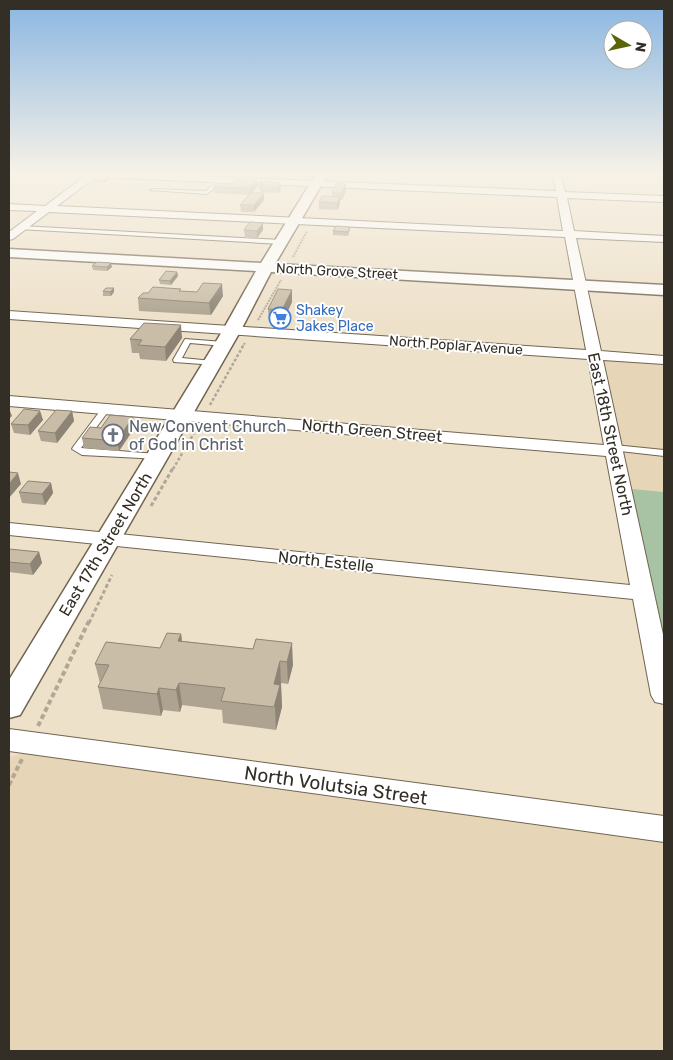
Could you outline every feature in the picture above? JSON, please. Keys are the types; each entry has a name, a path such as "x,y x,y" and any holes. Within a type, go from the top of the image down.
{"street":[{"path":"9,237 27,223"},
{"name":"East 17th Street North","path":"9,706 119,540 157,457 193,415 230,342 276,268 282,242 293,223"},
{"path":"347,223 664,239"},
{"name":"East 18th Street North","path":"568,223 644,593 660,651 664,695"},
{"name":"North Grove Street","path":"9,253 664,290"},
{"name":"North Poplar Avenue","path":"9,315 195,327 230,342 594,355 664,360"},
{"name":"North Green Street","path":"9,401 614,449"},
{"name":"North Estelle","path":"9,529 644,593"},
{"name":"North Volutsia Street","path":"19,742 664,829"}],"lane":[{"path":"21,228 282,242"},
{"path":"195,327 177,360 230,342"},
{"path":"188,342 230,342"},
{"path":"106,408 76,449 82,452 157,457"},
{"path":"614,449 664,453"}],"path":[{"path":"150,509 193,415 230,342 276,268 311,225"},
{"path":"9,785 19,742 120,558 119,540"}],"shaded area":[{"path":"594,355 664,360 664,492 622,488"},
{"path":"27,753 664,838 664,1051 9,1051 9,757"}],"green space":[{"path":"622,488 664,492 664,695"}],"building":[{"path":"249,223 263,223 257,231 244,230"},
{"path":"336,226 350,227 348,232 333,231"},
{"path":"97,262 111,263 107,267 92,266"},
{"path":"166,271 177,272 170,281 159,280"},
{"path":"203,283 222,284 209,303 138,298 143,293 148,293 153,287 197,292"},
{"path":"106,288 114,288 110,292 103,291"},
{"path":"278,289 292,290 282,310 268,309"},
{"path":"144,323 181,325 165,347 138,345 142,340 130,339"},
{"path":"24,409 40,411 28,425 11,424"},
{"path":"56,410 72,411 55,433 38,431"},
{"path":"110,415 133,417 117,441 82,438 90,427 101,428"},
{"path":"9,472 18,473 9,484"},
{"path":"28,481 51,483 42,494 19,492"},
{"path":"9,549 39,552 30,564 9,562"},
{"path":"167,633 181,634 178,641 253,649 256,639 292,643 287,662 280,661 274,684 280,685 274,707 221,701 225,688 179,683 176,690 159,688 157,694 98,687 109,665 95,664 106,642 160,648"}],"place":[{"name":"Shakey Jakes Place","path":"280,318"},
{"name":"New Convent Church of God in Christ","path":"113,435"}]}
